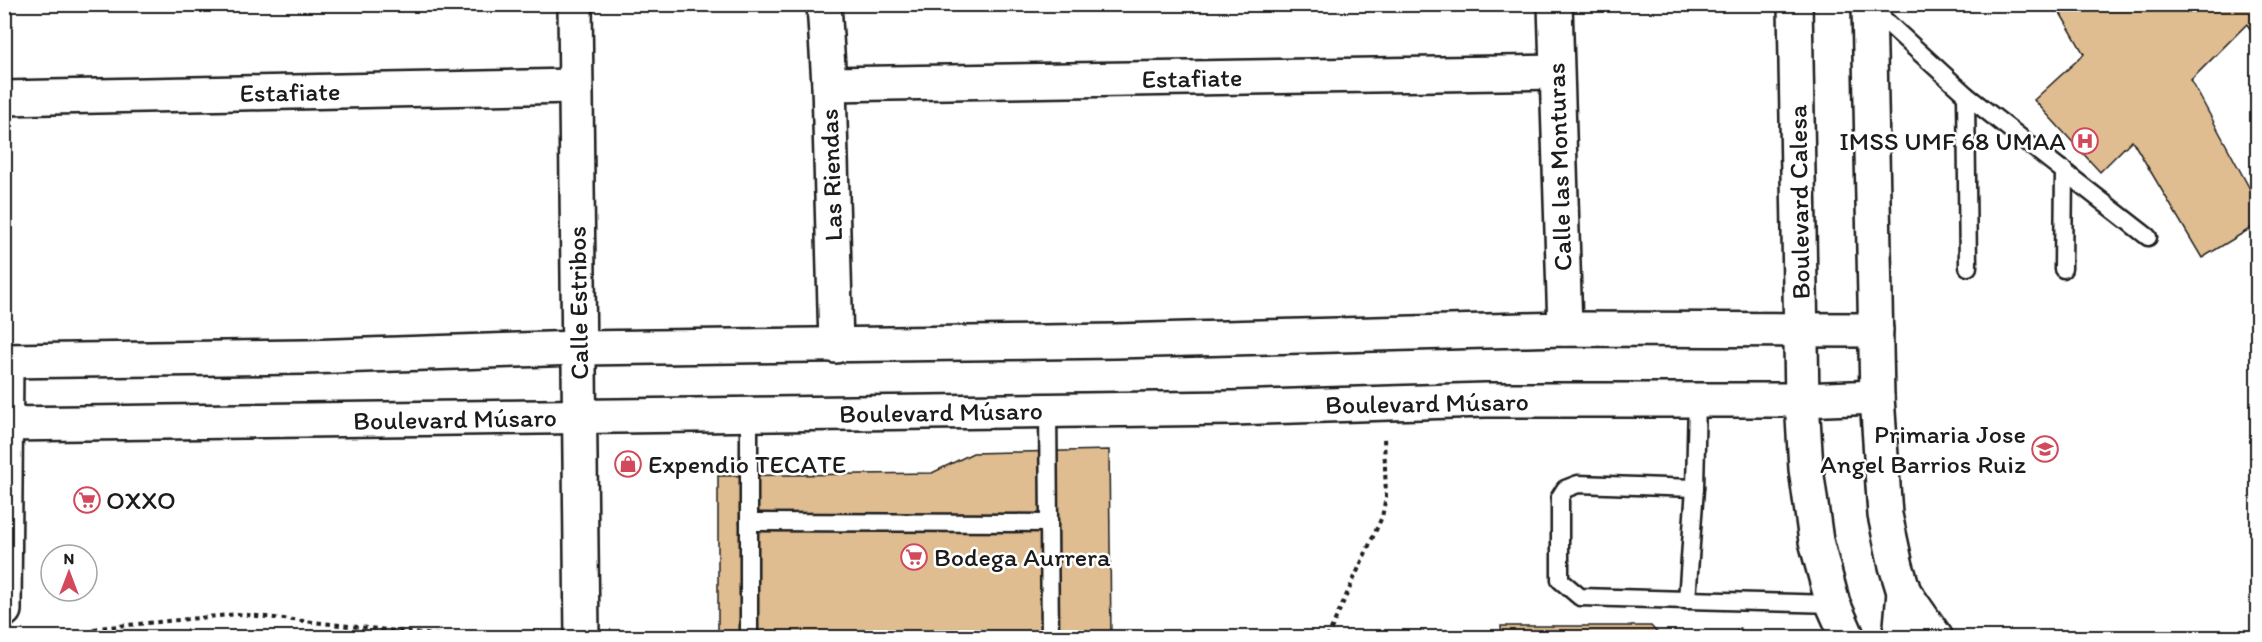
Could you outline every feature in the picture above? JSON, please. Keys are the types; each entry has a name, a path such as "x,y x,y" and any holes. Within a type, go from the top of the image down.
{"street":[{"name":"Calle Estribos","path":"575,4 582,638"},
{"name":"Las Riendas","path":"824,4 829,84 836,346"},
{"name":"Calle las Monturas","path":"1554,4 1565,329"},
{"name":"Boulevard Calesa","path":"1796,4 1802,400 1806,469 1816,541 1833,604 1848,638"},
{"path":"1869,5 1878,397 1885,515 1904,592 1936,638"},
{"name":"Estafiate","path":"829,84 1556,72"},
{"name":"Estafiate","path":"4,98 575,86"},
{"path":"4,610 5,361 306,357 579,348 836,346 1565,329 1876,330"},
{"name":"Boulevard Músaro","path":"5,424 1048,410 1485,400 1802,400 1878,397"},
{"path":"1900,638 1904,592"}],"lane":[{"path":"1869,5 1966,95 2148,237"},
{"path":"1966,95 1968,267"},
{"path":"2063,269 2064,170"},
{"path":"1687,600 1695,488 1697,399"},
{"path":"1048,410 1050,638"},
{"path":"749,414 749,638"},
{"path":"1695,488 1578,484 1565,489 1560,497 1560,579 1580,597 1833,604"},
{"path":"749,522 1049,523"}],"path":[{"path":"1328,638 1382,517 1386,497 1383,404"},
{"path":"78,638 98,628 238,614 461,638"}],"building":[{"path":"2055,4 2258,4 2258,42 2247,24 2191,80 2258,204 2258,224 2202,258 2132,140 2100,172 2034,100 2084,54"},
{"name":"Bodega Aurrera","path":"1109,450 1111,638 718,638 718,476 932,473 973,453"},
{"path":"1501,626 1651,626 1662,638 1502,638"},
{"path":"1740,628 1748,638 1729,638"}],"place":[{"name":"IMSS UMF 68 UMAA","path":"2085,141"},
{"name":"Primaria Jose Angel Barrios Ruiz","path":"2045,449"},
{"name":"Expendio TECATE","path":"628,464"},
{"name":"OXXO","path":"87,500"},
{"name":"Bodega Aurrera","path":"914,557"}]}
